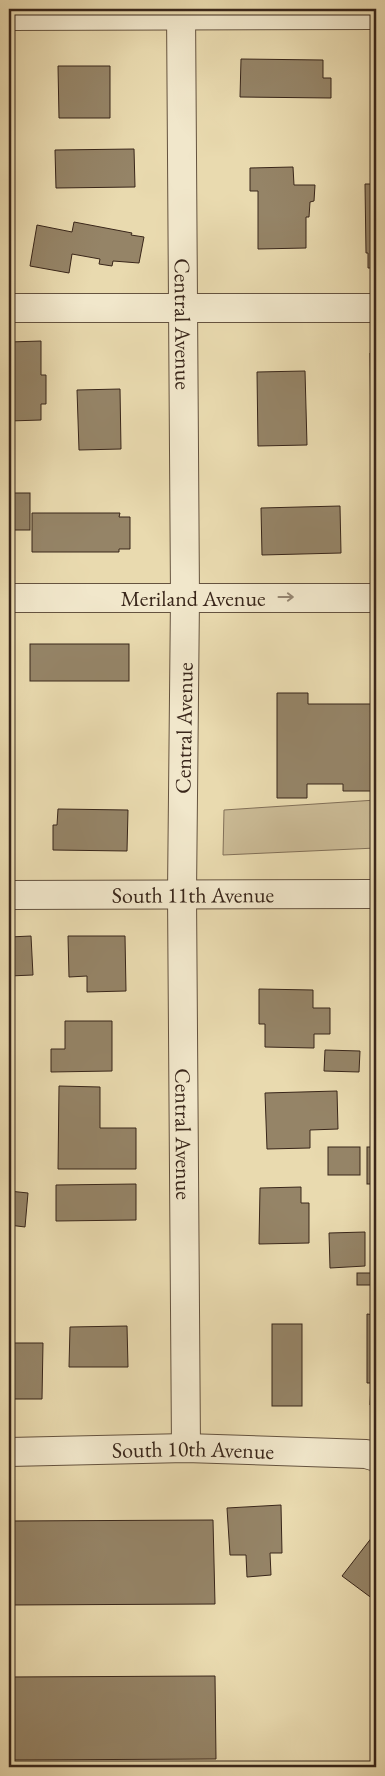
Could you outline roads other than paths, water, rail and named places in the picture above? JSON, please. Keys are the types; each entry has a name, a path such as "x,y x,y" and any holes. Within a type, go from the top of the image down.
{"street":[{"path":"9,16 181,12 376,15"},
{"name":"Central Avenue","path":"181,12 181,307 185,597 182,894 186,1448"},
{"path":"9,308 376,308"},
{"name":"Meriland Avenue","path":"9,598 376,598"},
{"name":"South 11th Avenue","path":"9,895 376,894"},
{"name":"South 10th Avenue","path":"9,1452 186,1448 366,1454 376,1457"}]}
